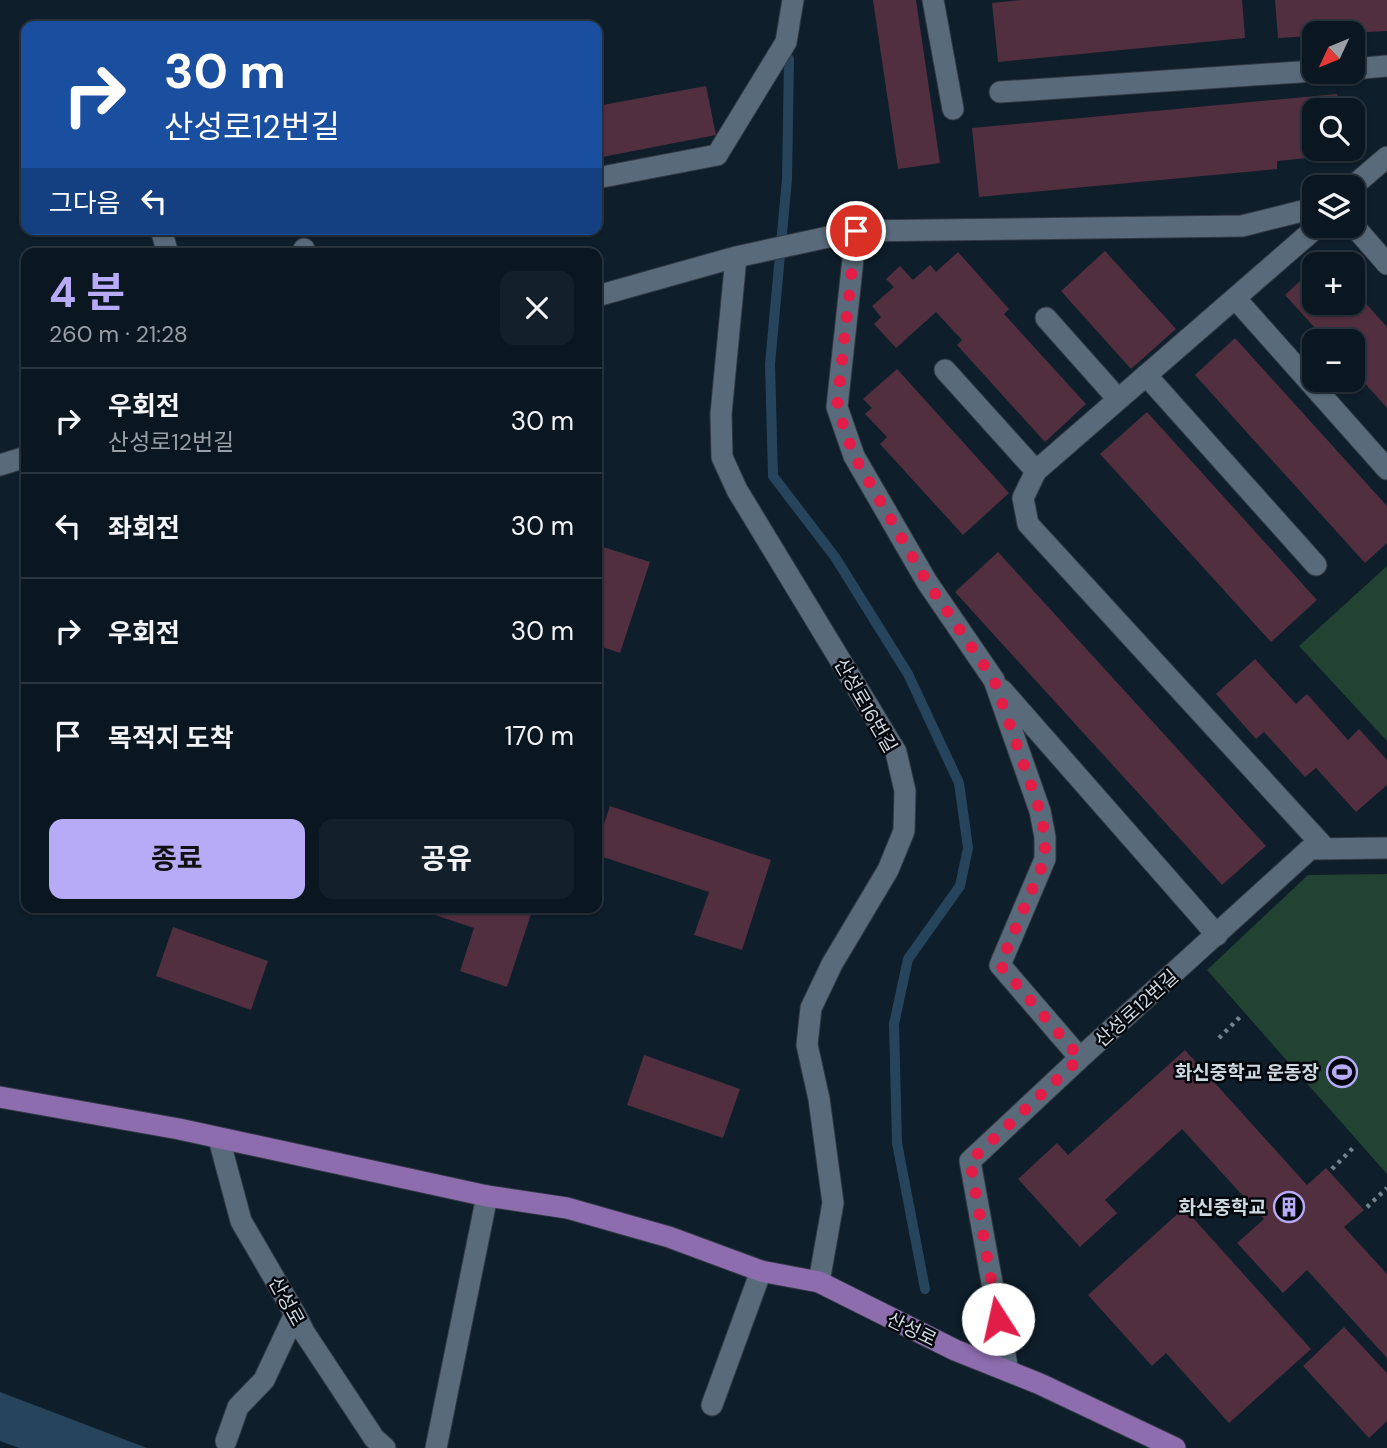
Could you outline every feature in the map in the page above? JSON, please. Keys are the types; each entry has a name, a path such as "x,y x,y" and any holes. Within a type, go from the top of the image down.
{"main road":[{"name":"산성로","path":"0,1097 153,1124 487,1196 567,1208 669,1237 761,1271 819,1282 955,1350 1040,1384 1175,1448"}],"street":[{"path":"602,177 717,155 786,42 793,0"},
{"path":"933,0 953,109"},
{"path":"1365,68 1387,66"},
{"path":"1000,92 1302,72"},
{"path":"1365,176 1387,157"},
{"path":"602,295 736,257 856,231 1242,226 1302,211"},
{"path":"856,231 837,407 854,456 927,582 994,680 1217,935"},
{"path":"1304,238 1036,471 1023,498 1028,524 1326,849"},
{"path":"1364,238 1387,264"},
{"name":"산성로16번길","path":"736,257 720,414 722,457 737,490 896,752 905,791 904,831 888,870 832,964 811,1008 807,1045 819,1099 833,1203 819,1282"},
{"path":"1235,298 1387,469"},
{"path":"1046,318 1118,399"},
{"path":"945,370 1036,471"},
{"path":"1146,375 1316,565"},
{"path":"0,465 21,459"},
{"path":"994,680 1040,811 1045,837 1045,859 1000,965 1080,1058"},
{"name":"산성로12번길","path":"1008,1371 970,1161 1310,849 1387,848"},
{"name":"산성로","path":"219,1139 241,1221 304,1332 374,1438 385,1448"},
{"path":"436,1448 487,1196"},
{"path":"712,1405 761,1271"},
{"path":"226,1441 238,1407 264,1380 295,1314"}],"path":[{"path":"1219,1038 1243,1014"},
{"path":"1332,1169 1355,1146"},
{"path":"1367,1207 1387,1188"}],"green space":[{"path":"1387,566 1387,741 1299,646"},
{"name":"화신중학교 운동장","path":"1387,874 1387,1174 1207,970 1308,875"}],"water":[{"path":"0,1392 147,1448 19,1448 0,1441"}],"building":[{"path":"873,0 916,0 940,163 898,169"},
{"path":"1021,0 1242,0 1245,38 998,62 992,3"},
{"path":"1275,0 1387,0 1387,31 1365,32 1365,21 1302,21 1302,37 1278,38"},
{"path":"706,86 716,135 602,157 602,105"},
{"path":"1337,94 1338,98 1302,98 1302,158 1277,161 1277,169 979,197 972,128"},
{"path":"1105,251 1176,329 1131,369 1061,291"},
{"path":"958,252 1009,309 1004,314 1086,404 1045,442 957,345 962,340 936,312 896,348 874,324 881,317 872,306 894,287 886,279 900,266 913,280 930,265 936,272"},
{"path":"1302,279 1302,314 1285,295"},
{"path":"1365,302 1387,327 1387,408 1365,383 1365,329 1316,329 1303,315 1365,315"},
{"path":"1235,338 1387,506 1387,543 1365,563 1195,375"},
{"path":"897,369 1009,493 963,535 880,444 887,437 865,414 872,408 863,399"},
{"path":"1147,412 1317,600 1271,642 1100,454"},
{"path":"602,547 650,562 620,653 602,647"},
{"path":"998,552 1266,846 1222,885 955,592"},
{"path":"1255,659 1296,704 1307,694 1348,740 1359,729 1387,760 1387,785 1356,812 1316,768 1305,777 1264,732 1256,739 1216,694"},
{"path":"610,806 771,860 742,950 694,935 709,892 602,857 602,830"},
{"path":"429,913 531,913 507,987 460,971 474,928"},
{"path":"173,927 268,961 251,1010 156,976"},
{"name":"화신중학교","path":"1185,1050 1307,1185 1326,1168 1364,1210 1344,1227 1387,1274 1387,1358 1307,1270 1283,1293 1237,1243 1264,1219 1182,1129 1105,1200 1117,1213 1080,1247 1018,1179 1057,1143 1068,1155"},
{"path":"644,1055 740,1089 723,1138 627,1105"},
{"path":"1184,1208 1311,1349 1229,1423 1166,1353 1152,1366 1088,1295"},
{"path":"1344,1327 1387,1373 1387,1421 1369,1438 1303,1366"}],"waterway":[{"path":"789,59 787,179 770,364 773,476 835,557 908,674 959,783 968,848 960,886 908,959 894,1024 897,1143 925,1289"}],"place":[{"name":"화신중학교 운동장","path":"1342,1072"},
{"name":"화신중학교","path":"1289,1207"}],"route":[{"path":"856,231 837,407 854,456 927,582 994,680 1040,811 1045,837 1045,859 1000,965 1080,1058 970,1161 998,1319"}]}
